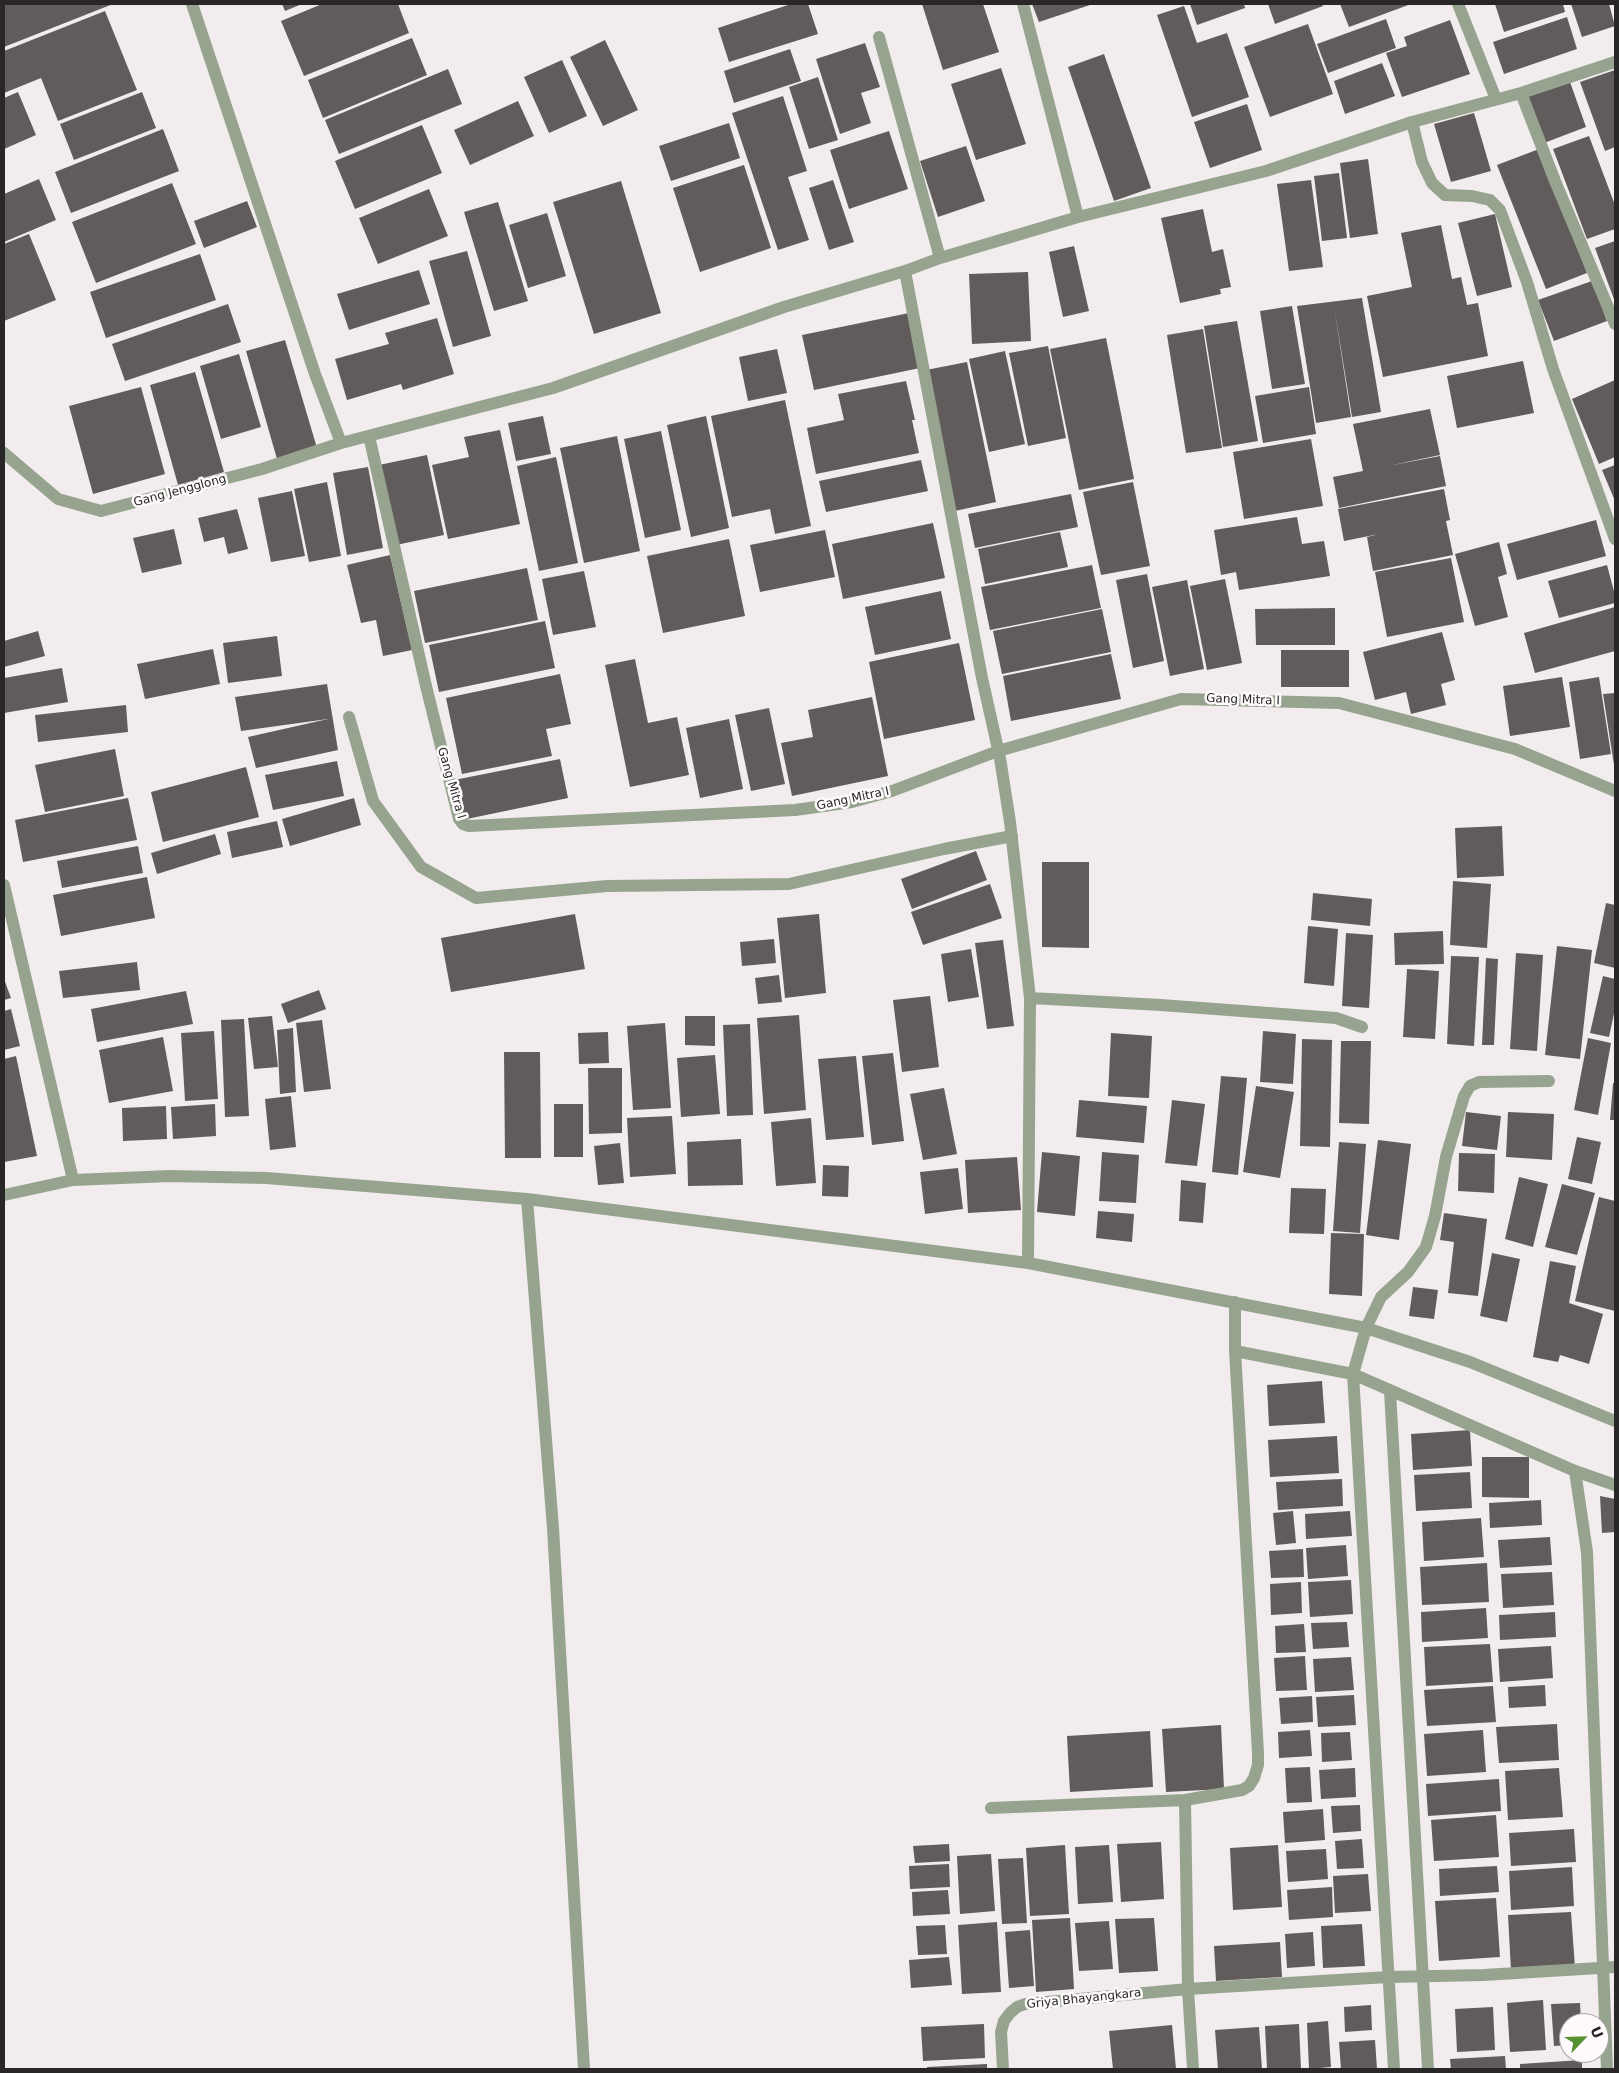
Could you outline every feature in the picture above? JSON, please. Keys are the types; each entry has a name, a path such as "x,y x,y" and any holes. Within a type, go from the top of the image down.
{"street":[{"path":"192,4 315,374 341,442"},
{"path":"1023,4 1078,217"},
{"path":"1458,4 1496,99"},
{"path":"879,37 940,258"},
{"name":"Gang Jengglong","path":"4,454 58,499 102,511 262,469 341,442 553,388 784,307 905,271 940,258 1078,217 1266,171 1412,122 1521,92 1615,62"},
{"path":"1521,92 1555,181 1615,324"},
{"path":"1412,122 1422,162 1432,183 1445,195 1472,196 1490,200 1500,210 1527,282 1553,369 1615,539"},
{"path":"905,271 982,678 999,754 1012,836 1030,998 1028,1262"},
{"name":"Gang Mitra I","path":"369,436 426,686 459,819 463,824 470,826 795,810 852,802 892,791 999,754 1181,699 1340,703 1515,749 1615,791"},
{"path":"349,717 373,801 422,867 476,898 606,886 789,884 1012,836"},
{"path":"4,885 73,1180"},
{"path":"1030,998 1161,1005 1336,1018 1362,1027"},
{"path":"1394,2069 1353,1374 1366,1328 1380,1297 1408,1272 1426,1247 1435,1216 1446,1157 1464,1096 1470,1086 1480,1082 1549,1081"},
{"path":"4,1195 73,1180 170,1176 266,1178 527,1199 1028,1262 1366,1328 1470,1362 1615,1421"},
{"path":"527,1199 553,1528 584,2069"},
{"path":"991,1808 1185,1800 1242,1790 1249,1786 1254,1778 1258,1765 1235,1351 1235,1302"},
{"path":"1235,1351 1353,1374 1575,1471 1615,1485"},
{"path":"1390,1391 1421,1977 1428,2069"},
{"path":"1575,1471 1587,1552 1606,2069"},
{"path":"1185,1800 1188,1989 1193,2069"},
{"path":"1188,1989 1404,1976 1484,1976 1615,1967"},
{"name":"Griya Bhayangkara","path":"1003,2069 1001,2032 1010,2013 1017,2007 1025,2004 1188,1989"}],"building":[{"path":"113,4 4,47 4,5"},
{"path":"282,4 302,4 285,11"},
{"path":"322,4 398,4 409,33 304,76 281,21"},
{"path":"791,4 808,4 818,34 729,62 718,28"},
{"path":"922,4 983,4 999,52 943,70"},
{"path":"1032,4 1093,4 1039,22"},
{"path":"1190,4 1244,4 1245,8 1197,25"},
{"path":"1268,4 1322,4 1323,6 1275,24"},
{"path":"1340,4 1411,4 1349,27"},
{"path":"1495,4 1563,4 1565,12 1504,32"},
{"path":"1571,4 1609,4 1615,26 1582,37"},
{"path":"1184,6 1197,43 1227,33 1249,97 1192,117 1157,15"},
{"path":"105,11 137,90 58,121 41,78 4,93 4,51"},
{"path":"1567,17 1577,49 1504,74 1493,42"},
{"path":"1386,19 1396,48 1328,73 1317,44"},
{"path":"1450,20 1470,74 1402,97 1386,53 1407,46 1404,37"},
{"path":"1308,24 1333,94 1270,117 1244,47"},
{"path":"412,38 427,75 323,118 308,80"},
{"path":"605,40 638,110 603,126 570,57"},
{"path":"865,43 880,87 861,93 871,123 840,134 816,59"},
{"path":"790,49 801,81 734,103 724,71"},
{"path":"1104,54 1151,188 1114,201 1068,67"},
{"path":"562,60 587,116 549,133 524,77"},
{"path":"1382,63 1395,96 1345,114 1334,81"},
{"path":"1001,68 1026,144 976,160 951,84"},
{"path":"448,69 462,104 339,154 325,120"},
{"path":"1615,70 1615,147 1605,151 1580,82"},
{"path":"818,77 838,140 809,149 789,87"},
{"path":"1570,82 1586,127 1544,143 1527,97"},
{"path":"18,92 36,135 4,149 4,98"},
{"path":"142,92 156,128 74,160 60,124"},
{"path":"783,96 807,171 788,177 809,240 778,250 732,113"},
{"path":"518,101 534,136 470,165 454,130"},
{"path":"1247,104 1262,150 1210,168 1194,122"},
{"path":"1474,113 1491,171 1451,182 1434,124"},
{"path":"729,123 740,158 671,181 659,146"},
{"path":"422,125 442,173 355,209 335,161"},
{"path":"163,129 179,171 71,213 55,172"},
{"path":"889,131 908,189 849,209 830,150"},
{"path":"1589,136 1615,205 1615,229 1587,239 1553,149"},
{"path":"966,146 985,201 938,217 920,161"},
{"path":"1539,149 1587,273 1546,289 1497,165"},
{"path":"1368,159 1378,234 1350,238 1340,163"},
{"path":"744,165 771,248 700,272 673,188"},
{"path":"1339,173 1347,238 1322,241 1314,176"},
{"path":"39,179 56,220 4,242 4,194"},
{"path":"833,180 854,242 829,250 809,188"},
{"path":"1311,180 1323,267 1289,271 1277,184"},
{"path":"621,181 661,313 594,334 553,202"},
{"path":"172,183 196,244 96,283 72,222"},
{"path":"429,189 448,236 378,264 359,218"},
{"path":"247,201 257,227 204,248 194,221"},
{"path":"498,202 528,301 494,311 464,212"},
{"path":"1203,209 1212,252 1223,249 1231,287 1220,289 1221,294 1180,303 1161,218"},
{"path":"547,213 566,276 528,288 509,225"},
{"path":"1495,214 1512,287 1477,296 1458,223"},
{"path":"1441,225 1452,279 1461,277 1467,305 1478,303 1488,356 1383,377 1367,296 1412,287 1401,233"},
{"path":"29,234 56,300 4,321 4,244"},
{"path":"1615,241 1615,302 1595,248"},
{"path":"1074,246 1089,311 1063,317 1049,252"},
{"path":"467,251 491,336 453,347 429,261"},
{"path":"200,254 216,300 106,338 90,292"},
{"path":"419,270 430,304 349,330 337,294"},
{"path":"1028,272 1031,341 972,344 969,274"},
{"path":"1592,281 1607,321 1554,341 1538,300"},
{"path":"1362,298 1381,412 1352,417 1334,306 1351,417 1316,423 1297,306"},
{"path":"228,304 241,342 125,381 112,344"},
{"path":"1292,306 1305,384 1272,389 1260,311"},
{"path":"909,313 920,368 814,390 802,335"},
{"path":"437,318 454,374 403,390 401,384 347,400 335,359 389,344 385,333"},
{"path":"1237,321 1258,441 1223,447 1204,326"},
{"path":"1203,329 1222,448 1186,453 1167,335"},
{"path":"1106,338 1134,479 1079,490 1050,349"},
{"path":"285,340 317,448 277,459 246,351"},
{"path":"1048,346 1066,438 1028,446 1009,353"},
{"path":"777,349 787,393 748,401 739,357"},
{"path":"1005,351 1025,444 989,452 969,359"},
{"path":"239,354 261,427 221,439 200,366"},
{"path":"1523,361 1534,413 1457,428 1447,376"},
{"path":"967,362 996,502 955,511 926,370"},
{"path":"195,372 224,472 178,485 150,385"},
{"path":"1615,380 1615,457 1599,464 1572,399"},
{"path":"906,381 915,420 912,420 919,453 816,474 807,428 844,420 838,394"},
{"path":"141,387 165,474 93,494 69,406"},
{"path":"1309,387 1316,434 1263,443 1255,396"},
{"path":"785,400 811,526 775,534 770,509 732,517 711,416"},
{"path":"1430,409 1440,455 1388,466 1440,456 1446,486 1339,508 1333,477 1363,471 1353,424"},
{"path":"543,416 551,454 516,461 508,423"},
{"path":"706,416 729,528 691,537 667,425"},
{"path":"500,430 520,524 448,539 432,465 469,457 464,437"},
{"path":"661,431 681,530 645,538 624,439"},
{"path":"617,436 640,551 584,563 560,448"},
{"path":"1311,439 1323,506 1244,519 1233,452"},
{"path":"427,455 444,535 396,545 379,465"},
{"path":"556,457 578,563 539,571 517,466"},
{"path":"921,460 928,491 826,512 819,481"},
{"path":"1615,465 1615,501 1602,470"},
{"path":"368,467 383,548 347,555 333,473"},
{"path":"327,482 341,556 309,562 294,489"},
{"path":"1133,482 1150,566 1101,575 1083,492"},
{"path":"1444,489 1450,520 1446,521 1453,555 1373,571 1367,537 1379,534 1344,541 1338,509"},
{"path":"292,491 305,556 271,562 258,498"},
{"path":"1071,494 1078,527 975,548 968,514"},
{"path":"237,509 248,549 228,554 224,537 204,542 198,518"},
{"path":"1297,517 1302,544 1324,541 1330,576 1239,590 1236,572 1221,575 1214,530"},
{"path":"1596,520 1606,556 1517,580 1507,544"},
{"path":"933,523 945,578 843,599 832,544"},
{"path":"174,529 182,564 142,573 133,538"},
{"path":"825,530 835,577 760,592 750,545"},
{"path":"1060,532 1068,567 985,584 978,549"},
{"path":"729,539 745,616 663,633 647,556"},
{"path":"1499,542 1507,574 1498,577 1508,617 1475,626 1455,554"},
{"path":"390,555 412,650 383,656 376,620 361,623 347,565"},
{"path":"1451,558 1464,622 1387,637 1375,572"},
{"path":"1092,565 1101,608 990,630 981,587"},
{"path":"1607,565 1615,595 1615,603 1559,618 1548,581"},
{"path":"527,568 538,620 425,643 414,591"},
{"path":"584,571 596,627 553,635 542,579"},
{"path":"1147,574 1164,661 1133,668 1116,580"},
{"path":"1225,579 1242,663 1207,670 1190,586"},
{"path":"1187,580 1204,669 1170,676 1152,587"},
{"path":"941,591 951,639 875,655 865,607"},
{"path":"1615,607 1615,651 1535,673 1524,633"},
{"path":"1335,608 1335,645 1256,645 1255,609"},
{"path":"1102,609 1111,652 1002,674 993,631"},
{"path":"545,621 555,668 439,692 429,645"},
{"path":"38,631 45,656 4,667 4,641"},
{"path":"1442,632 1455,680 1441,684 1446,705 1411,714 1406,692 1375,700 1363,652"},
{"path":"277,636 282,676 228,683 223,643"},
{"path":"959,643 975,720 884,739 869,662"},
{"path":"213,649 220,684 145,699 137,664"},
{"path":"1281,650 1349,650 1349,687 1281,687"},
{"path":"1111,654 1121,699 1011,721 1003,676"},
{"path":"635,659 648,723 677,717 689,775 630,787 605,665"},
{"path":"62,668 68,702 4,713 4,678"},
{"path":"560,674 571,724 546,729 552,756 462,774 446,698"},
{"path":"1562,677 1570,727 1510,736 1503,686"},
{"path":"1599,677 1611,754 1580,759 1569,682"},
{"path":"327,684 338,750 256,768 248,737 328,719 241,731 235,697"},
{"path":"1615,693 1615,765 1614,765 1603,694"},
{"path":"872,697 888,776 792,796 781,743 813,737 808,710"},
{"path":"126,705 128,732 38,742 35,715"},
{"path":"769,708 785,784 751,791 735,715"},
{"path":"729,719 743,789 700,798 686,728"},
{"path":"115,749 124,796 45,812 35,765"},
{"path":"560,759 568,798 462,820 454,780"},
{"path":"337,761 344,796 273,810 265,775"},
{"path":"246,767 259,817 163,842 151,792"},
{"path":"128,798 137,840 23,862 15,820"},
{"path":"354,798 361,825 290,846 282,819"},
{"path":"277,821 283,847 232,858 227,832"},
{"path":"1502,826 1504,876 1457,878 1455,828"},
{"path":"215,834 221,854 157,874 151,853"},
{"path":"138,846 143,873 62,888 57,861"},
{"path":"976,851 987,880 912,909 901,879"},
{"path":"1042,862 1089,862 1089,948 1042,947"},
{"path":"147,877 155,918 61,936 53,895"},
{"path":"1453,881 1491,884 1487,948 1450,945"},
{"path":"990,884 1002,918 923,945 911,912"},
{"path":"1313,893 1372,899 1370,926 1311,920"},
{"path":"1606,903 1615,905 1615,968 1594,963"},
{"path":"575,914 585,969 451,992 441,938"},
{"path":"819,914 826,993 785,998 777,918"},
{"path":"1308,926 1338,929 1334,986 1304,983"},
{"path":"1443,931 1444,964 1395,965 1394,933"},
{"path":"1346,933 1373,935 1369,1008 1342,1006"},
{"path":"774,939 776,963 742,966 740,942"},
{"path":"1003,940 1014,1026 987,1029 975,943"},
{"path":"1557,946 1592,950 1580,1059 1545,1055"},
{"path":"971,949 979,997 948,1002 941,954"},
{"path":"1516,953 1543,955 1537,1051 1510,1049"},
{"path":"1451,956 1479,957 1474,1046 1447,1044"},
{"path":"1486,958 1498,959 1494,1045 1482,1045"},
{"path":"137,962 140,990 63,998 59,971"},
{"path":"1407,969 1439,971 1435,1039 1403,1037"},
{"path":"779,975 782,1002 758,1004 755,978"},
{"path":"1603,976 1615,979 1615,1009 1609,1037 1590,1033"},
{"path":"4,979 11,998 4,1000"},
{"path":"319,990 326,1009 288,1023 281,1004"},
{"path":"186,991 193,1024 97,1042 91,1009"},
{"path":"930,996 939,1067 902,1072 893,1000"},
{"path":"11,1009 20,1046 4,1050 4,1011"},
{"path":"799,1015 806,1110 764,1114 757,1018"},
{"path":"272,1016 278,1067 254,1069 248,1018"},
{"path":"685,1016 715,1016 715,1046 685,1045"},
{"path":"244,1019 249,1116 225,1117 221,1020"},
{"path":"322,1020 331,1089 304,1092 296,1023"},
{"path":"665,1023 671,1108 633,1110 627,1026"},
{"path":"750,1024 753,1115 727,1116 723,1025"},
{"path":"293,1028 296,1092 280,1094 277,1030"},
{"path":"214,1031 218,1099 185,1101 181,1033"},
{"path":"1263,1031 1296,1034 1293,1084 1260,1082"},
{"path":"608,1032 609,1063 579,1064 578,1033"},
{"path":"1111,1033 1152,1036 1149,1098 1108,1096"},
{"path":"163,1037 173,1091 109,1103 99,1050"},
{"path":"1588,1038 1611,1043 1598,1115 1574,1110"},
{"path":"1302,1039 1332,1040 1330,1147 1300,1146"},
{"path":"1341,1041 1371,1041 1369,1124 1339,1123"},
{"path":"504,1052 540,1052 541,1158 505,1158"},
{"path":"893,1053 904,1141 872,1145 862,1056"},
{"path":"715,1055 720,1114 681,1117 677,1058"},
{"path":"16,1056 37,1156 4,1162 4,1059"},
{"path":"856,1056 864,1137 826,1140 818,1059"},
{"path":"588,1068 622,1068 622,1133 589,1134"},
{"path":"1221,1076 1247,1078 1238,1175 1212,1172"},
{"path":"1613,1083 1615,1083 1615,1120 1610,1120"},
{"path":"1256,1086 1294,1092 1280,1178 1243,1172"},
{"path":"944,1088 957,1154 923,1160 910,1094"},
{"path":"291,1096 296,1147 270,1150 265,1099"},
{"path":"1079,1100 1147,1106 1144,1143 1076,1137"},
{"path":"1172,1100 1205,1104 1197,1166 1165,1163"},
{"path":"215,1104 216,1136 173,1139 171,1107"},
{"path":"554,1104 583,1104 583,1157 554,1157"},
{"path":"166,1106 167,1139 123,1141 122,1108"},
{"path":"1466,1112 1501,1116 1497,1150 1462,1146"},
{"path":"1508,1112 1554,1114 1552,1160 1506,1157"},
{"path":"672,1116 676,1174 630,1177 627,1118"},
{"path":"811,1118 816,1183 776,1186 771,1122"},
{"path":"1577,1137 1601,1142 1592,1184 1568,1179"},
{"path":"741,1139 743,1185 688,1186 687,1142"},
{"path":"1378,1140 1411,1144 1399,1240 1366,1235"},
{"path":"1339,1142 1366,1144 1360,1233 1333,1231"},
{"path":"620,1143 624,1183 598,1185 594,1146"},
{"path":"1042,1152 1080,1156 1075,1216 1037,1212"},
{"path":"1102,1152 1139,1155 1136,1203 1099,1201"},
{"path":"1459,1153 1495,1154 1494,1193 1458,1191"},
{"path":"1017,1157 1021,1210 968,1213 965,1160"},
{"path":"823,1165 849,1166 848,1197 822,1196"},
{"path":"958,1168 963,1209 925,1214 920,1172"},
{"path":"1519,1177 1548,1184 1533,1247 1505,1239"},
{"path":"1181,1180 1206,1183 1203,1223 1179,1221"},
{"path":"1562,1184 1595,1193 1577,1255 1545,1247"},
{"path":"1291,1188 1326,1189 1324,1234 1289,1233"},
{"path":"1599,1197 1615,1201 1615,1311 1575,1301"},
{"path":"1098,1211 1134,1214 1132,1242 1096,1238"},
{"path":"1444,1213 1487,1219 1478,1296 1448,1293 1454,1242 1440,1240"},
{"path":"1331,1233 1364,1234 1362,1296 1329,1294"},
{"path":"1492,1253 1520,1259 1507,1322 1480,1316"},
{"path":"1550,1261 1576,1266 1569,1303 1603,1314 1589,1364 1560,1355 1558,1362 1533,1357"},
{"path":"1413,1287 1438,1290 1434,1319 1409,1316"},
{"path":"1322,1381 1325,1423 1269,1426 1267,1385"},
{"path":"1470,1430 1472,1466 1413,1470 1411,1434"},
{"path":"1337,1436 1339,1473 1270,1477 1268,1440"},
{"path":"1482,1457 1529,1457 1529,1498 1482,1497"},
{"path":"1470,1472 1472,1508 1416,1511 1414,1475"},
{"path":"1342,1479 1343,1506 1278,1510 1276,1482"},
{"path":"1600,1496 1615,1499 1615,1532 1602,1533"},
{"path":"1541,1500 1542,1525 1490,1528 1489,1503"},
{"path":"1293,1511 1296,1543 1276,1545 1273,1513"},
{"path":"1350,1511 1352,1536 1306,1539 1305,1514"},
{"path":"1481,1518 1484,1557 1424,1561 1422,1522"},
{"path":"1550,1537 1552,1565 1500,1568 1498,1540"},
{"path":"1346,1545 1348,1576 1308,1579 1306,1548"},
{"path":"1303,1549 1304,1577 1271,1578 1269,1551"},
{"path":"1487,1563 1489,1602 1422,1605 1420,1567"},
{"path":"1552,1572 1554,1605 1503,1608 1501,1574"},
{"path":"1351,1580 1353,1614 1310,1617 1308,1582"},
{"path":"1301,1582 1302,1613 1271,1615 1270,1584"},
{"path":"1486,1608 1488,1638 1422,1642 1421,1612"},
{"path":"1555,1612 1556,1637 1500,1640 1499,1615"},
{"path":"1347,1622 1349,1647 1313,1649 1311,1623"},
{"path":"1304,1624 1306,1652 1276,1653 1275,1626"},
{"path":"1490,1644 1493,1682 1426,1686 1424,1647"},
{"path":"1551,1646 1553,1678 1500,1682 1498,1649"},
{"path":"1305,1656 1307,1690 1276,1691 1274,1658"},
{"path":"1351,1657 1354,1690 1315,1692 1313,1659"},
{"path":"1545,1685 1546,1706 1509,1708 1508,1687"},
{"path":"1493,1686 1496,1722 1427,1726 1424,1690"},
{"path":"1354,1695 1356,1725 1318,1727 1316,1697"},
{"path":"1312,1696 1313,1722 1281,1724 1279,1698"},
{"path":"1557,1724 1559,1760 1499,1763 1496,1727"},
{"path":"1221,1725 1224,1789 1166,1792 1162,1729"},
{"path":"1310,1730 1312,1756 1279,1758 1278,1732"},
{"path":"1483,1730 1486,1772 1427,1776 1424,1734"},
{"path":"1150,1731 1153,1787 1070,1792 1067,1736"},
{"path":"1350,1732 1352,1760 1322,1762 1321,1733"},
{"path":"1310,1767 1312,1802 1287,1803 1285,1768"},
{"path":"1355,1768 1356,1797 1321,1799 1319,1770"},
{"path":"1559,1768 1563,1817 1508,1820 1505,1771"},
{"path":"1499,1779 1501,1811 1428,1816 1426,1784"},
{"path":"1360,1805 1361,1831 1333,1833 1331,1806"},
{"path":"1323,1809 1325,1840 1285,1843 1283,1812"},
{"path":"1496,1815 1499,1857 1434,1861 1431,1820"},
{"path":"1574,1829 1576,1862 1511,1866 1509,1833"},
{"path":"1362,1839 1364,1868 1337,1869 1335,1841"},
{"path":"1161,1842 1164,1899 1121,1902 1117,1844"},
{"path":"949,1844 950,1861 915,1863 913,1846"},
{"path":"1065,1845 1069,1914 1030,1916 1026,1848"},
{"path":"1109,1845 1113,1902 1078,1904 1075,1847"},
{"path":"1278,1845 1282,1907 1233,1910 1230,1848"},
{"path":"1326,1849 1328,1879 1288,1882 1286,1851"},
{"path":"991,1854 995,1911 960,1914 957,1856"},
{"path":"1023,1858 1027,1923 1002,1924 998,1859"},
{"path":"949,1864 950,1887 910,1889 909,1866"},
{"path":"1497,1866 1499,1892 1440,1896 1439,1869"},
{"path":"1572,1867 1574,1906 1511,1910 1509,1871"},
{"path":"1368,1874 1371,1911 1335,1913 1333,1876"},
{"path":"1332,1887 1333,1917 1289,1920 1287,1890"},
{"path":"948,1890 950,1914 913,1916 912,1892"},
{"path":"1496,1898 1500,1957 1439,1961 1435,1901"},
{"path":"1571,1912 1575,1968 1511,1971 1508,1915"},
{"path":"1070,1918 1074,1989 1036,1992 1032,1920"},
{"path":"1154,1918 1158,1971 1119,1973 1115,1919"},
{"path":"1109,1921 1113,1969 1079,1971 1075,1923"},
{"path":"997,1922 1001,1992 962,1994 958,1925"},
{"path":"1362,1924 1365,1966 1323,1968 1321,1926"},
{"path":"945,1925 947,1954 918,1955 916,1926"},
{"path":"1030,1930 1034,1986 1009,1988 1005,1932"},
{"path":"1313,1932 1315,1966 1287,1968 1285,1934"},
{"path":"1280,1942 1282,1977 1216,1981 1214,1946"},
{"path":"949,1957 952,1985 911,1988 909,1960"},
{"path":"1543,2000 1546,2050 1510,2052 1507,2003"},
{"path":"1580,2003 1580,2013 1559,2013 1559,2046 1554,2046 1551,2004"},
{"path":"1371,2005 1372,2030 1345,2032 1344,2007"},
{"path":"1493,2007 1495,2050 1457,2052 1455,2009"},
{"path":"1328,2021 1331,2067 1309,2069 1307,2023"},
{"path":"984,2024 985,2058 923,2061 921,2027"},
{"path":"1299,2024 1301,2069 1267,2069 1265,2026"},
{"path":"1172,2025 1176,2069 1113,2069 1109,2031"},
{"path":"1259,2027 1262,2069 1218,2069 1215,2030"},
{"path":"1375,2040 1377,2069 1341,2069 1339,2042"},
{"path":"1505,2056 1506,2069 1451,2069 1450,2059"},
{"path":"1559,2061 1559,2063 1582,2063 1582,2069 1520,2069 1520,2064"},
{"path":"987,2064 987,2069 927,2069 927,2067"}]}
